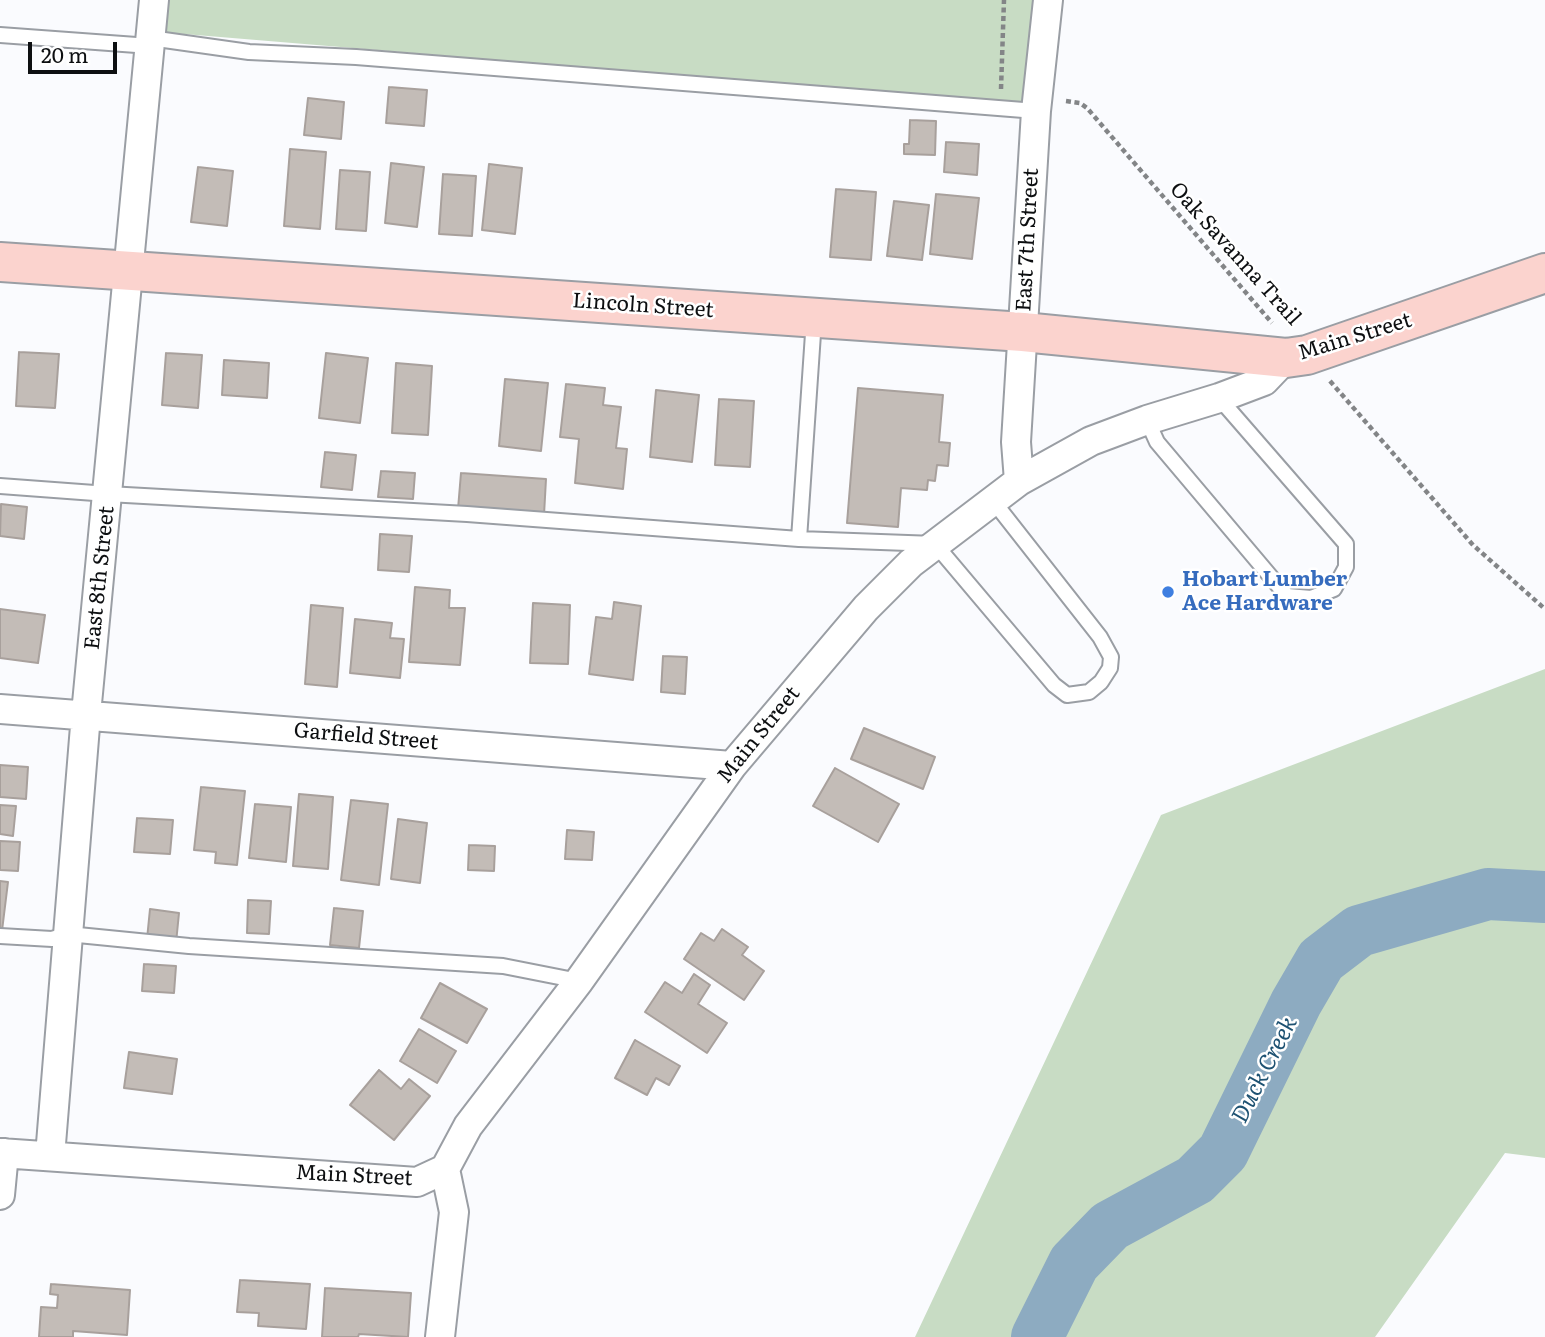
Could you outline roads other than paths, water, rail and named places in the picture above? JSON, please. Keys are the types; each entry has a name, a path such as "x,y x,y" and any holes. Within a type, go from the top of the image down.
{"main road":[{"name":"Lincoln Street","path":"0,262 1023,332 1297,357"},
{"name":"Main Street","path":"1297,357 1545,273"}],"street":[{"name":"East 8th Street","path":"50,1156 86,714 154,0"},
{"name":"East 7th Street","path":"1019,481 1016,442 1037,104 1048,0"},
{"name":"Main Street","path":"2,1153 417,1182 445,1169 468,1126 579,981 732,766 866,608 911,563 1019,481 1091,441 1147,419 1219,398 1264,381 1297,357"},
{"name":"Garfield Street","path":"0,709 732,766"},
{"path":"0,1195 2,1153"},
{"path":"440,1337 454,1212 445,1169"}],"lane":[{"path":"0,35 150,42 249,52 1037,104"},
{"path":"799,538 814,317"},
{"path":"1147,419 1157,442 1287,596 1311,598 1334,589 1346,567 1346,544 1219,398"},
{"path":"0,486 467,514 799,538 935,544 1054,685 1067,695 1089,692 1101,682 1110,668 1111,657 1100,636 994,502"},
{"path":"0,936 52,939 68,934 189,946 503,966 579,981"}],"waterway":[{"name":"Duck Creek","path":"1037,1337 1074,1263 1110,1226 1195,1180 1223,1152 1296,1003 1321,960 1359,931 1488,894 1545,897"}],"place":[{"name":"Hobart Lumber Ace Hardware","path":"1168,592"}]}
